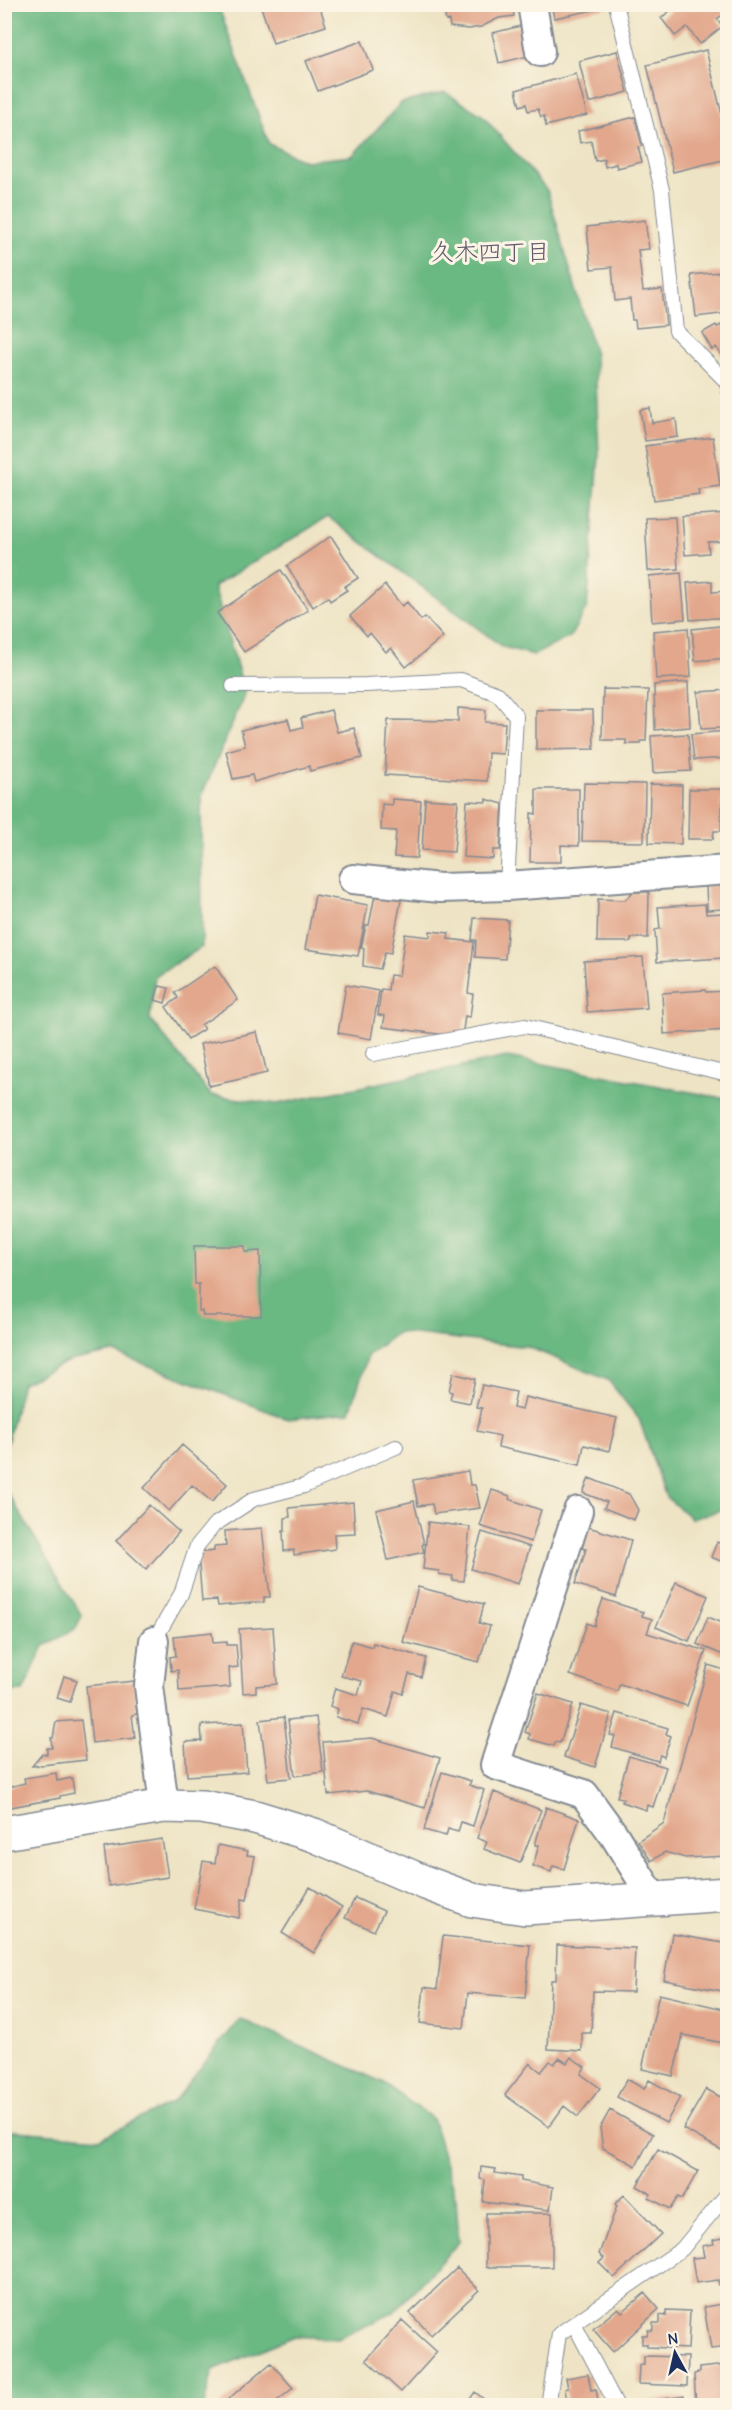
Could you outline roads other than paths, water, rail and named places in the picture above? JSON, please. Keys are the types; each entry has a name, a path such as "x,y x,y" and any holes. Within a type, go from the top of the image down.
{"street":[{"path":"532,4 540,52"},
{"path":"353,879 440,888 507,886 728,870"},
{"path":"578,1510 495,1765 584,1794 614,1835 653,1898"},
{"path":"154,1641 149,1686 164,1806"},
{"path":"4,1833 164,1806 202,1807 255,1817 314,1836 472,1900 525,1908 728,1894"}],"lane":[{"path":"616,4 662,190 676,331 726,381 728,389"},
{"path":"233,686 366,685 461,680 498,694 516,716 507,886"},
{"path":"373,1054 525,1026 728,1074"},
{"path":"154,1641 181,1594 197,1546 214,1525 254,1499 304,1485 396,1448"},
{"path":"548,2406 559,2334 682,2249 723,2208 728,2193"},
{"path":"574,2324 617,2406"}],"district":[{"name":"久木四丁目","path":"490,252"}]}
